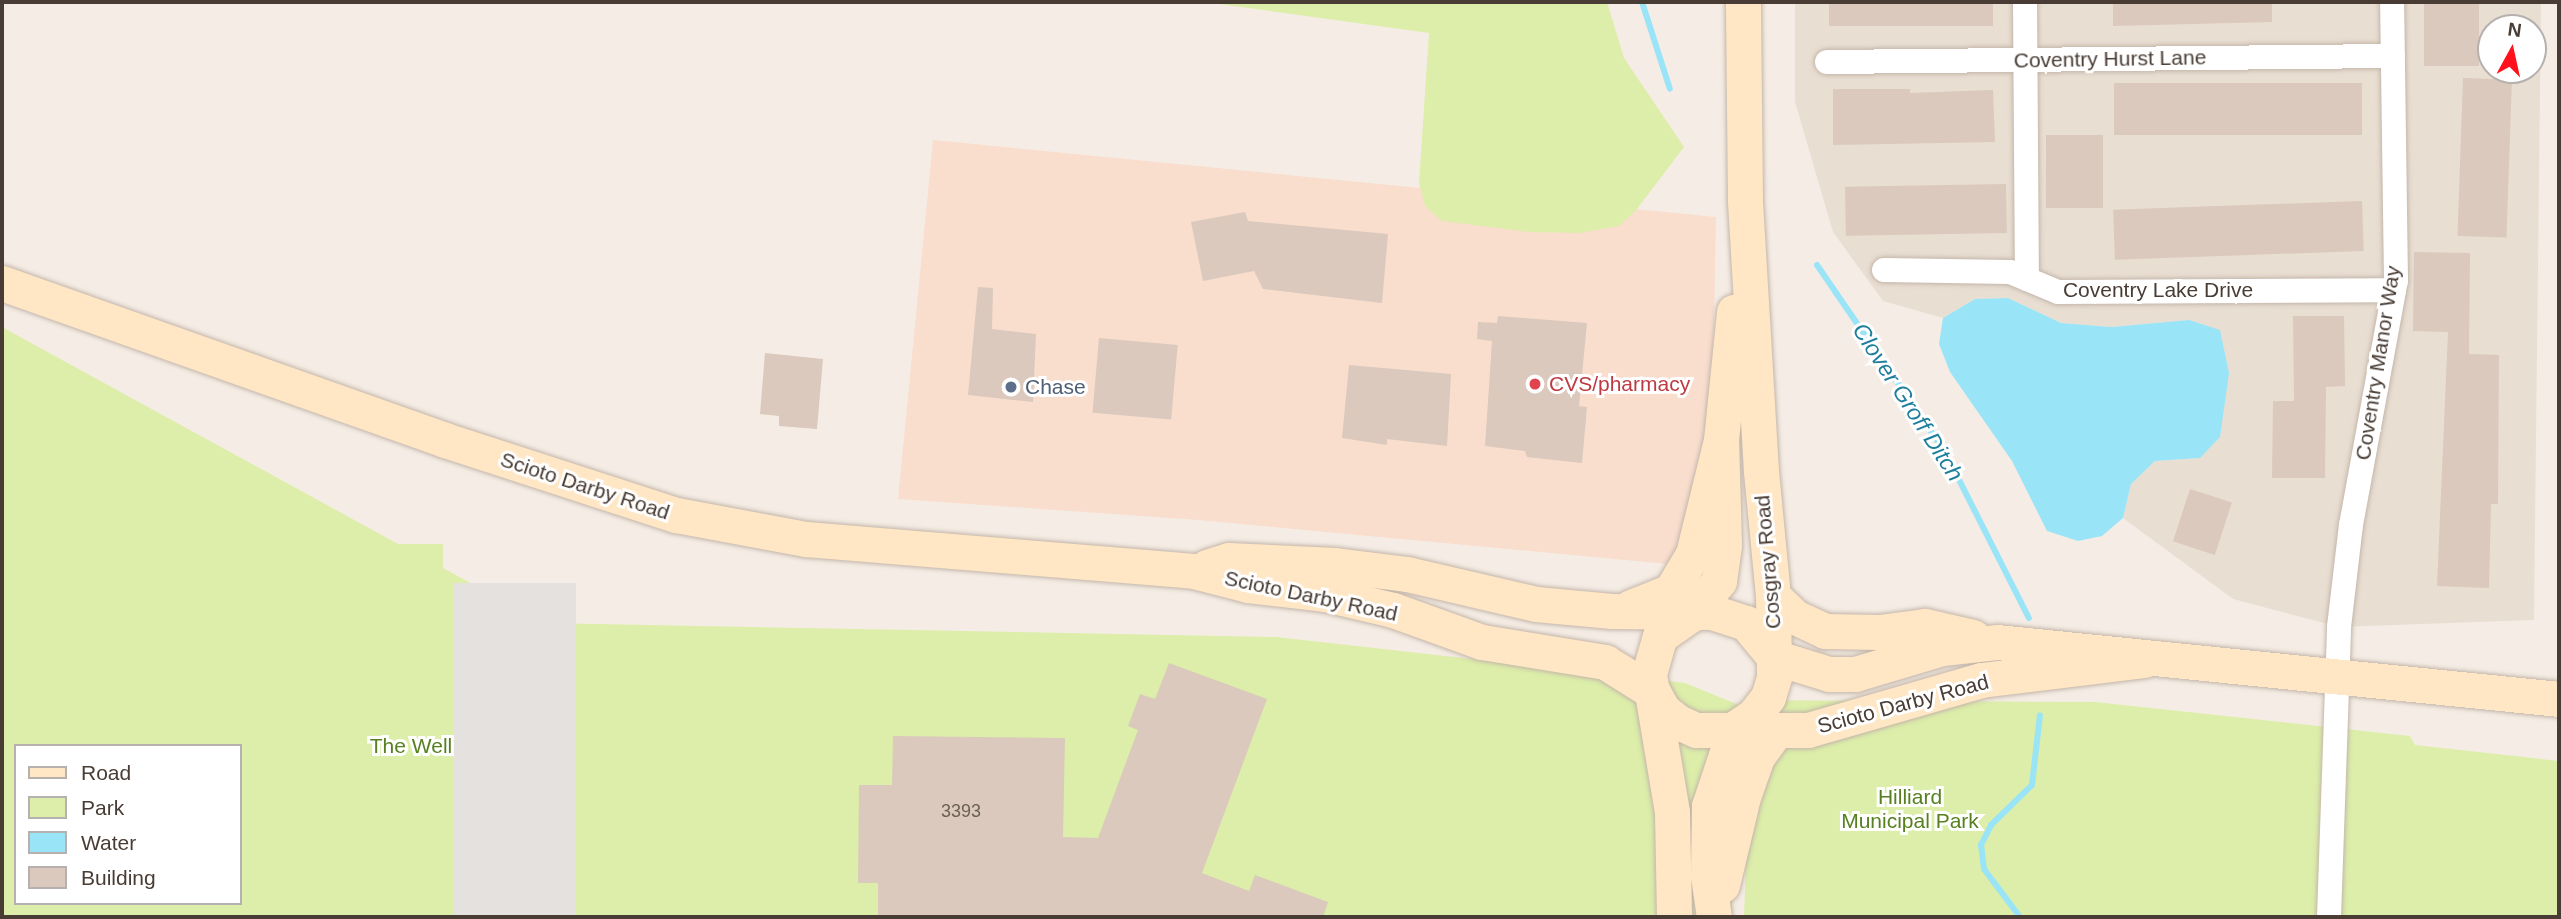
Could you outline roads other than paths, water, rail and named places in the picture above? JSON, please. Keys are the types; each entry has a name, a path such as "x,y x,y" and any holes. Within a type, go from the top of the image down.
{"main road":[{"name":"Cosgray Road","path":"1735,728 1754,715 1768,697 1774,657 1773,596 1760,471 1745,201 1743,2"},
{"name":"Cosgray Road","path":"1674,917 1672,812 1653,692 1651,656 1660,636 1692,614 1719,581 1724,545 1721,440 1745,201"},
{"name":"Scioto Darby Road","path":"2,283 445,440 676,515 806,539 1194,571 1248,585 1325,594 1393,610 1482,642 1605,662 1653,692 1663,710 1687,726 1716,731 1735,728 1775,732 1808,730 1869,716 1981,680 2145,660"},
{"name":"Cosgray Road","path":"1612,611 1654,601 1671,591 1685,571 1721,440"},
{"name":"Scioto Darby Road","path":"1194,571 1229,560 1335,565 1407,574 1536,604 1612,611 1692,614 1712,612 1746,623 1774,657 1829,674 1855,674 1942,648 1997,642"},
{"name":"Scioto Darby Road","path":"1773,596 1795,617 1825,631 1879,632 1925,626 1997,642 2145,660 2559,699"},
{"path":"1714,910 1708,876 1709,806 1735,728"},
{"path":"1714,910 1727,872 1728,849 1757,757 1775,732"}],"street":[{"path":"2025,2 2027,279"},
{"name":"Coventry Manor Way","path":"2329,917 2339,627 2349,541 2394,290 2392,2"},
{"name":"Coventry Hurst Lane","path":"1827,62 2393,56"},
{"name":"Coventry Lake Drive","path":"1884,270 2010,272 2058,292 2394,290"}],"water":[{"path":"2008,298 2061,323 2111,327 2189,320 2220,330 2229,373 2220,437 2200,458 2155,461 2131,484 2123,518 2102,536 2078,541 2047,531 2012,461 1950,372 1939,344 1943,318 1975,299"}],"waterway":[{"name":"Clover Groff Ditch","path":"1642,2 1670,89"},
{"name":"Clover Groff Ditch","path":"1817,265 1945,452 2029,618"},
{"name":"Clover Groff Ditch","path":"2020,917 1984,869 1981,845 1991,825 2032,785 2040,715"}],"place":[{"name":"CVS/pharmacy","path":"1535,384"},
{"name":"Chase","path":"1011,387"}],"park label":[{"name":"The Well","path":"411,746"},
{"name":"Hilliard Municipal Park","path":"1910,809"}]}
